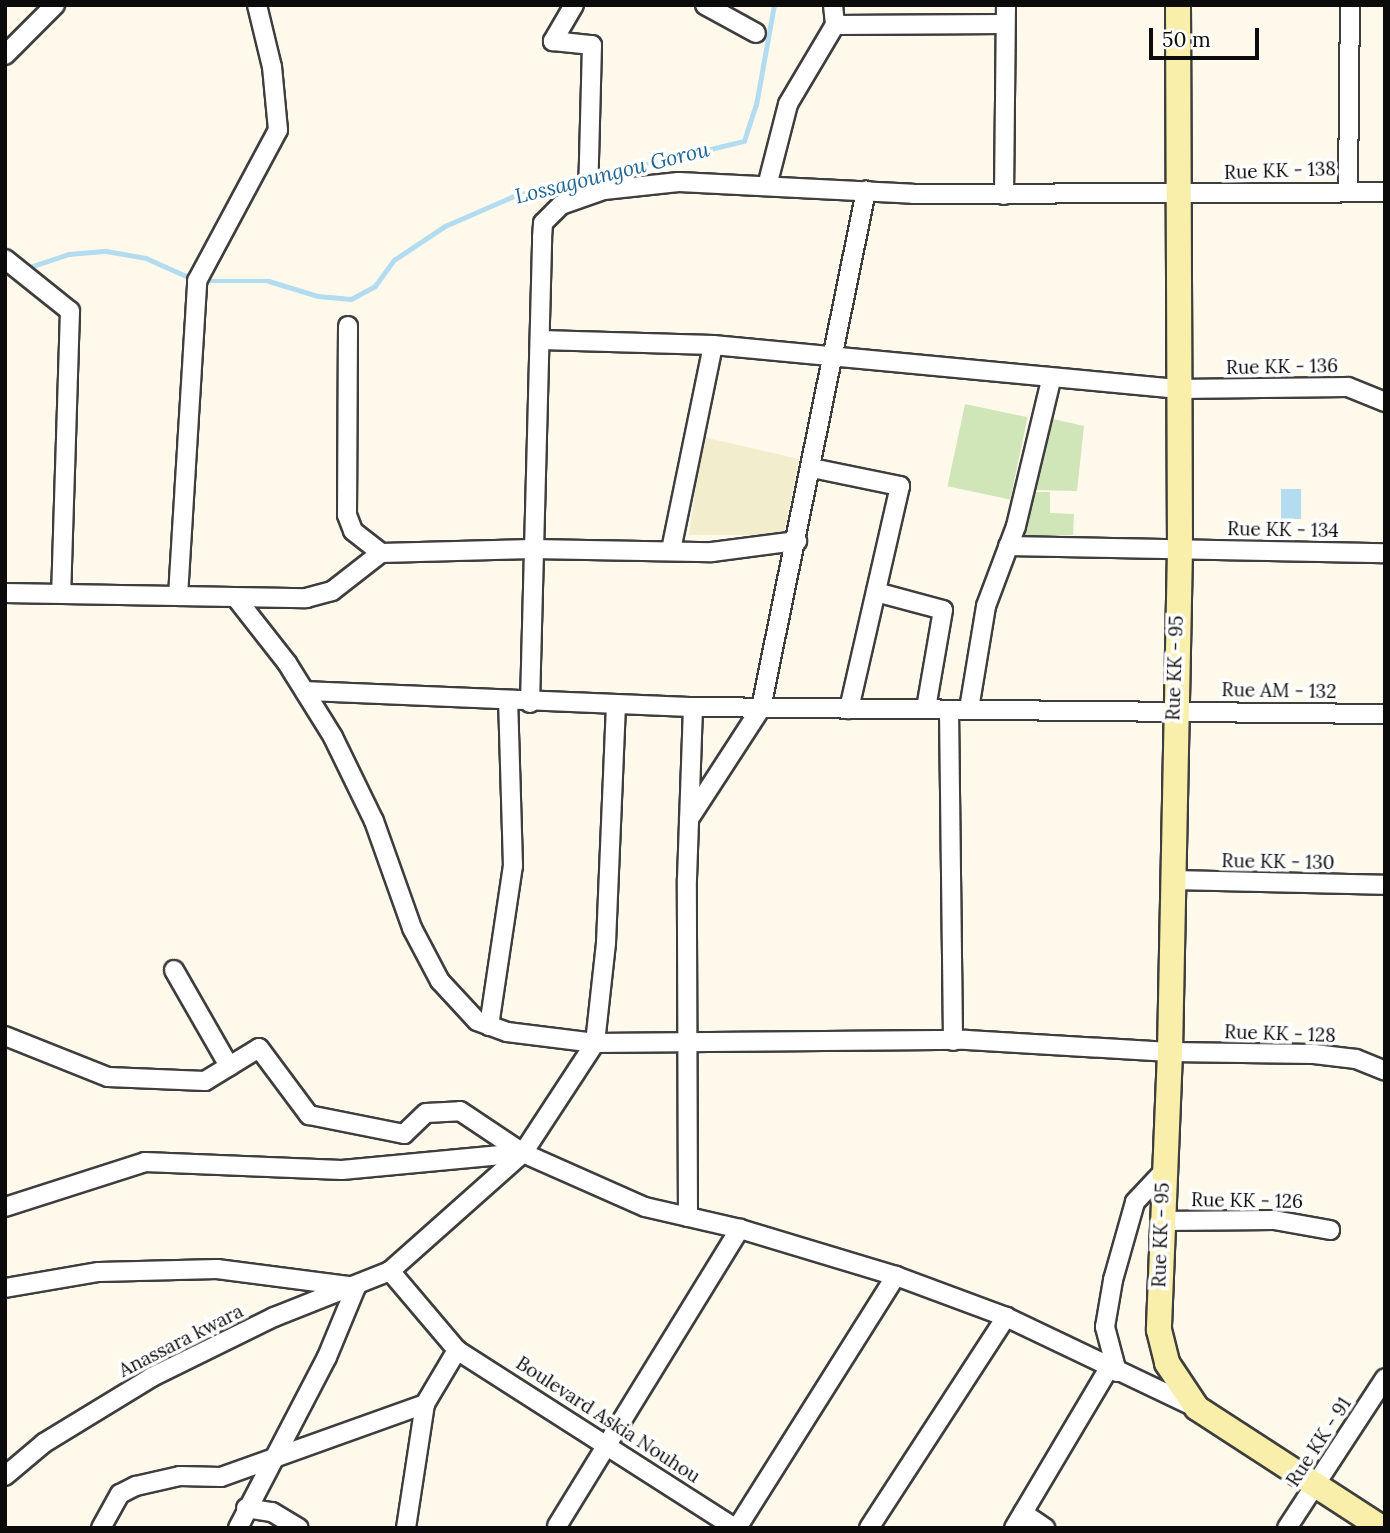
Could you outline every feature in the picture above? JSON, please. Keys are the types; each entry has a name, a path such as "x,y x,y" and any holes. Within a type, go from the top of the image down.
{"street":[{"path":"5,55 55,5"},
{"path":"178,596 197,281 278,130 272,67 257,5"},
{"path":"574,5 553,41 592,45 588,195"},
{"path":"705,5 756,33"},
{"path":"767,187 788,104 835,25 832,5"},
{"path":"1004,195 1006,5"},
{"name":"Rue KK - 95","path":"1178,5 1177,389 1180,549 1173,711 1170,1052 1161,1220 1159,1330 1173,1374 1197,1408"},
{"path":"1348,189 1350,5"},
{"path":"835,25 1005,24"},
{"name":"Rue KK - 138","path":"530,702 532,549 543,223 561,205 588,195 679,182 1004,195 1177,196 1348,189 1385,192"},
{"path":"689,818 761,708 812,468 866,191"},
{"path":"5,260 70,311 61,593"},
{"path":"348,326 347,515 353,531 381,553"},
{"name":"Rue KK - 136","path":"541,340 713,345 1051,380 1177,389 1348,387 1385,402"},
{"path":"671,550 713,345"},
{"path":"969,709 977,643 1007,547 1051,380"},
{"path":"812,468 900,486 849,709"},
{"path":"5,593 306,598 332,591 381,553 532,549 737,551 797,541"},
{"name":"Rue KK - 134","path":"1007,547 1385,553"},
{"path":"876,592 943,610 926,708"},
{"path":"236,598 306,691 374,821 396,889 440,981 464,1011 489,1026 513,866 508,702"},
{"name":"Rue AM - 132","path":"306,691 508,702 693,707 1385,714"},
{"path":"595,1043 606,955 616,705"},
{"path":"688,1217 686,1045 693,707"},
{"path":"949,710 953,1041"},
{"name":"Rue KK - 130","path":"1171,880 1385,885"},
{"path":"174,970 229,1066"},
{"name":"Rue KK - 128","path":"489,1026 595,1043 686,1045 953,1041 1170,1052 1314,1054 1356,1059 1385,1071"},
{"path":"5,1036 108,1077 205,1081 259,1048 309,1115 404,1134 426,1113 460,1111 523,1153 645,1206 740,1229 895,1276 1006,1317 1197,1408 1382,1528"},
{"name":"Anassara kwara","path":"5,1476 44,1443 152,1377 274,1317 356,1287 390,1271 523,1153 595,1043"},
{"path":"5,1207 145,1162 342,1170 523,1153"},
{"path":"1045,1528 1018,1521 1113,1370 1105,1327 1113,1279 1135,1202 1163,1172"},
{"name":"Rue KK - 126","path":"1161,1220 1274,1220 1330,1230"},
{"path":"557,1526 740,1229"},
{"path":"5,1288 99,1272 216,1269 356,1287 341,1329 237,1528"},
{"name":"Boulevard Askia Nouhou","path":"390,1271 457,1350 608,1443 736,1528"},
{"path":"736,1528 895,1276"},
{"path":"869,1528 1006,1317"},
{"path":"406,1528 425,1404 457,1350"},
{"name":"Rue KK - 91","path":"1287,1528 1385,1378"},
{"path":"101,1528 120,1494 136,1486 180,1476 221,1477 274,1456 314,1447 425,1404"},
{"path":"246,1508 272,1512 299,1528"}],"shaded area":[{"path":"703,437 799,459 784,535 689,535"}],"green space":[{"path":"965,404 1028,417 1010,499 948,486"},
{"path":"1053,419 1084,426 1077,491 1035,490"},
{"path":"1034,492 1050,492 1050,513 1074,514 1073,535 1023,537"}],"water":[{"path":"1281,489 1301,489 1301,519 1281,519"}],"waterway":[{"name":"Lossagoungou Gorou","path":"594,177 744,141 756,105 774,5"},
{"name":"Lossagoungou Gorou","path":"201,281 269,281 318,296 351,299 375,286 394,260 445,226 514,196 582,179"},
{"name":"Lossagoungou Gorou","path":"24,269 69,254 106,251 146,258 193,279"}]}
